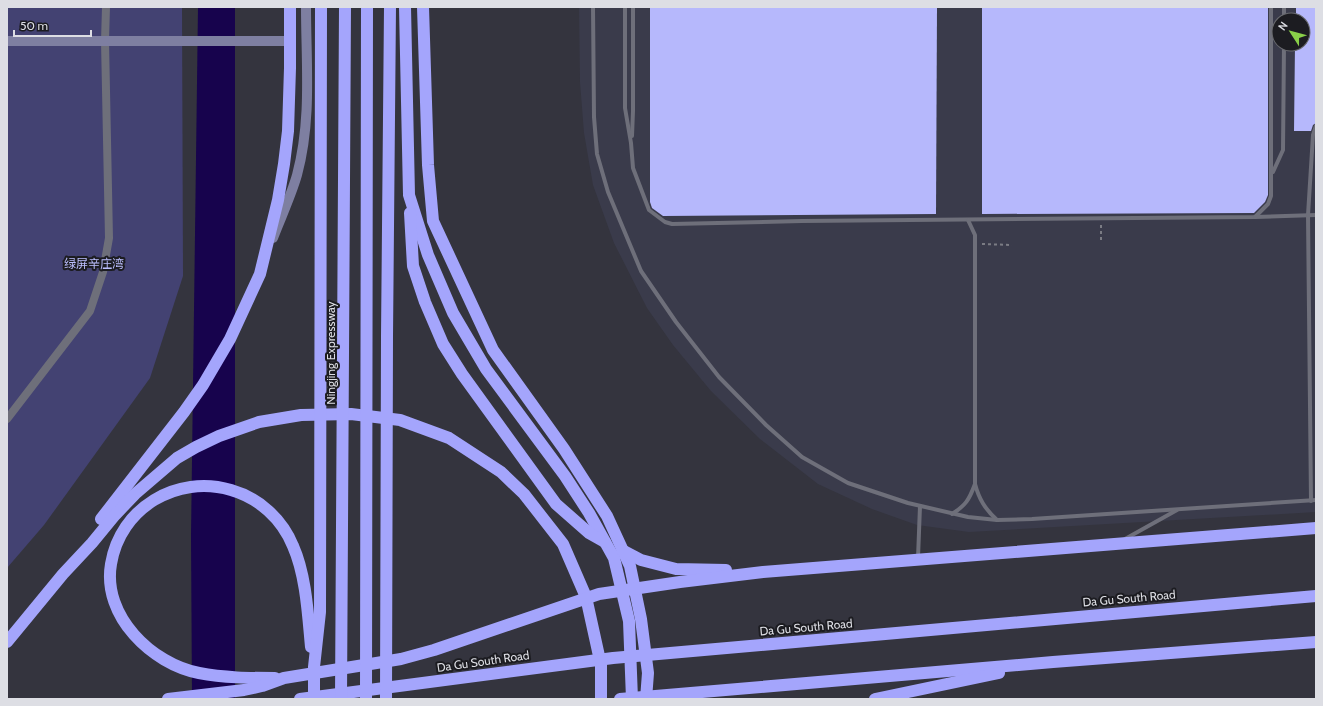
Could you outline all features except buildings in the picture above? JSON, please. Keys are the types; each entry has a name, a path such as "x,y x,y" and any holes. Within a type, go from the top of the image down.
{"highway":[{"path":"63,574 91,532 156,449 203,385 230,339 260,274 278,200 288,131 290,7"},
{"path":"314,699 314,667 320,612 321,7"},
{"name":"Ningjing Expressway","path":"341,699 345,7"},
{"path":"366,699 367,7"},
{"path":"386,699 390,7"},
{"path":"405,7 409,195 413,266 425,302 443,344 462,374 556,504 589,533 641,560 676,569 763,572"},
{"path":"423,7 428,165 433,221 493,350 564,449 607,516 630,566 641,619 648,673 646,699"},
{"path":"409,195 428,255 453,313 486,369 565,476 589,513 614,558 629,621 632,699"},
{"path":"7,642 63,574 92,543 115,515 135,494 177,458 219,436 259,422 301,415 351,414 400,420 448,438 501,472 520,489 563,544 586,597 601,665 601,699"},
{"path":"243,684 180,667 156,655 138,640 124,623 115,605 110,582 110,564 117,543 127,524 140,510 156,498 186,486 203,485 221,487 244,494 271,513 284,528 293,546 300,566 314,667"},
{"path":"168,699 243,684 401,659 434,650 599,594 763,572 1316,529"},
{"name":"Da Gu South Road","path":"300,699 613,658 1316,596"},
{"path":"620,699 1053,662 1316,642"},
{"path":"875,699 1053,662"}],"street":[{"path":"7,419 90,311 103,272 109,238 105,41 106,7"},
{"path":"260,274 297,175 303,143 306,116 306,7"},
{"path":"7,41 290,41"}],"lane":[{"path":"593,7 594,117 597,154 608,192 640,271 676,322 719,377 766,425 802,457 848,483 920,506 952,514 997,520 1316,500"},
{"path":"625,7 624,108 631,142 633,168 649,210 665,222 672,224 1316,215"},
{"path":"631,142 633,111 633,7"},
{"path":"1255,217 1268,204 1271,196 1271,7"},
{"path":"1271,176 1283,150 1284,52"},
{"path":"1310,501 1308,214 1313,134 1316,126"},
{"path":"968,220 975,235 975,484 979,498 987,510 997,520"},
{"path":"952,514 962,508 967,502 975,484"},
{"path":"918,560 920,506"},
{"path":"1115,545 1179,509"}],"path":[{"path":"1101,219 1101,240"},
{"path":"975,244 1012,245"}],"shaded area":[{"path":"198,7 235,7 235,699 192,699 191,536"},
{"path":"579,7 1316,7 1316,512 969,532 917,525 872,509 818,484 760,439 711,391 673,345 647,308 614,243 593,185 584,133 580,82"}],"green space":[{"name":"绿屏辛庄湾","path":"7,7 182,7 183,276 150,378 44,525 7,568"}]}
